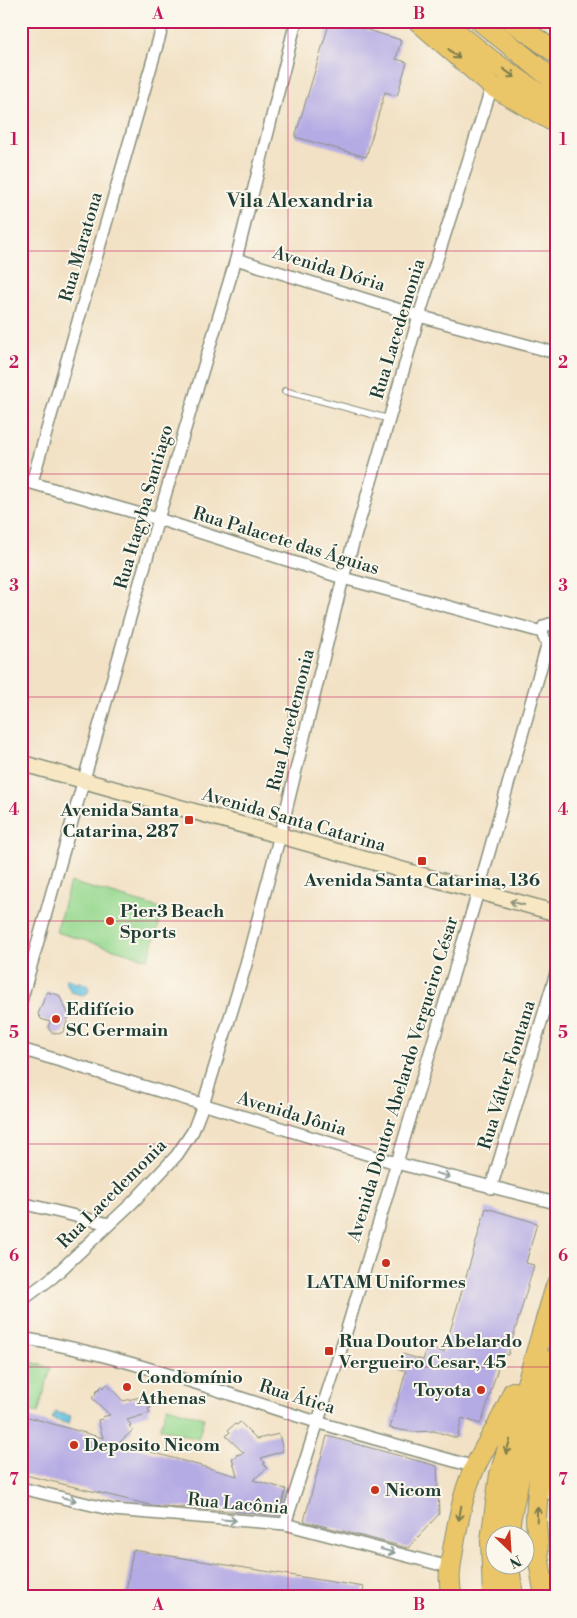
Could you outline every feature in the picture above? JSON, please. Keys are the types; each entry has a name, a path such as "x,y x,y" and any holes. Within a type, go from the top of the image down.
{"highway":[{"path":"418,21 492,86 556,123"},
{"path":"443,21 491,60 548,101"},
{"path":"480,21 556,82"},
{"path":"512,21 556,53"},
{"path":"510,1526 524,1453 541,1386 541,1360 556,1286"},
{"path":"493,1597 491,1540 500,1474 522,1400 541,1360 556,1335"},
{"path":"452,1597 449,1586 449,1567 461,1503 475,1467 498,1425 517,1380 541,1360"},
{"path":"541,1360 546,1425 547,1491 536,1518 538,1555 545,1597"},
{"path":"510,1576 513,1597"}],"street":[{"name":"Rua Maratona","path":"26,481 164,21"},
{"name":"Rua Itagyba Santiago","path":"21,1001 158,519 236,259 296,21"},
{"name":"Rua Lacedemonia","path":"21,1300 53,1277 133,1202 177,1155 193,1131 203,1105 245,968 344,578 419,316 492,86"},
{"name":"Avenida Dória","path":"236,259 419,316 556,353"},
{"name":"Rua Palacete das Águias","path":"26,481 158,519 344,578 549,638"},
{"path":"549,638 544,626 555,621"},
{"name":"Avenida Doutor Abelardo Vergueiro César","path":"285,1524 338,1359 478,892 549,638"},
{"name":"Avenida Santa Catarina","path":"21,763 556,914"},
{"name":"Rua Válter Fontana","path":"491,1188 556,973"},
{"name":"Avenida Jônia","path":"21,1048 203,1105 396,1162 491,1188 556,1203"},
{"path":"21,1203 109,1224"},
{"name":"Rua Ática","path":"21,1338 56,1344 135,1364 317,1422 475,1467"},
{"name":"Rua Lacônia","path":"21,1488 113,1510 285,1524 449,1567"}],"lane":[{"path":"285,391 390,419"}],"green space":[{"name":"Pier3 Beach Sports","path":"70,882 164,909 148,959 56,932"},
{"path":"27,1361 51,1368 38,1413 21,1409 21,1379"},
{"path":"167,1407 204,1418 198,1439 160,1428"}],"water":[{"path":"66,979 72,980 75,983 86,984 89,988 88,993 82,995 71,992"},
{"path":"55,1412 71,1416 69,1424 52,1419"}],"building":[{"path":"330,21 338,21 401,40 396,59 407,62 397,96 385,92 366,157 295,137"},
{"name":"Edifício SC Germain","path":"47,992 59,995 70,1017 64,1031 59,1034 51,1032 48,1027 50,1022 41,1019 38,1014"},
{"path":"486,1208 537,1223 526,1263 534,1265 508,1355 502,1354 483,1418 480,1424 462,1418 457,1438 434,1431 412,1432 390,1428 406,1371 397,1368 402,1354 423,1360 427,1348 444,1352"},
{"name":"Deposito Nicom","path":"107,1384 123,1401 145,1396 146,1400 149,1400 151,1408 148,1409 150,1413 127,1420 133,1430 119,1443 237,1476 232,1458 244,1453 226,1436 230,1432 228,1430 240,1422 257,1439 279,1434 283,1451 261,1458 267,1468 253,1480 286,1489 279,1515 150,1505 21,1474 21,1415 103,1438 98,1420 110,1415 92,1398 102,1386 103,1388"},
{"name":"Nicom","path":"327,1436 437,1466 439,1514 408,1548 304,1521"},
{"path":"133,1550 364,1587 362,1597 125,1597"}],"place":[{"name":"Avenida Santa Catarina, 287","path":"189,820"},
{"name":"Avenida Santa Catarina, 136","path":"422,861"},
{"name":"Pier3 Beach Sports","path":"110,921"},
{"name":"Edifício SC Germain","path":"56,1019"},
{"name":"LATAM Uniformes","path":"386,1263"},
{"name":"Rua Doutor Abelardo Vergueiro Cesar, 45","path":"329,1351"},
{"name":"Condomínio Athenas","path":"127,1387"},
{"name":"Toyota","path":"481,1390"},
{"name":"Deposito Nicom","path":"74,1445"},
{"name":"Nicom","path":"375,1490"}],"district":[{"name":"Vila Alexandria","path":"300,201"}]}
